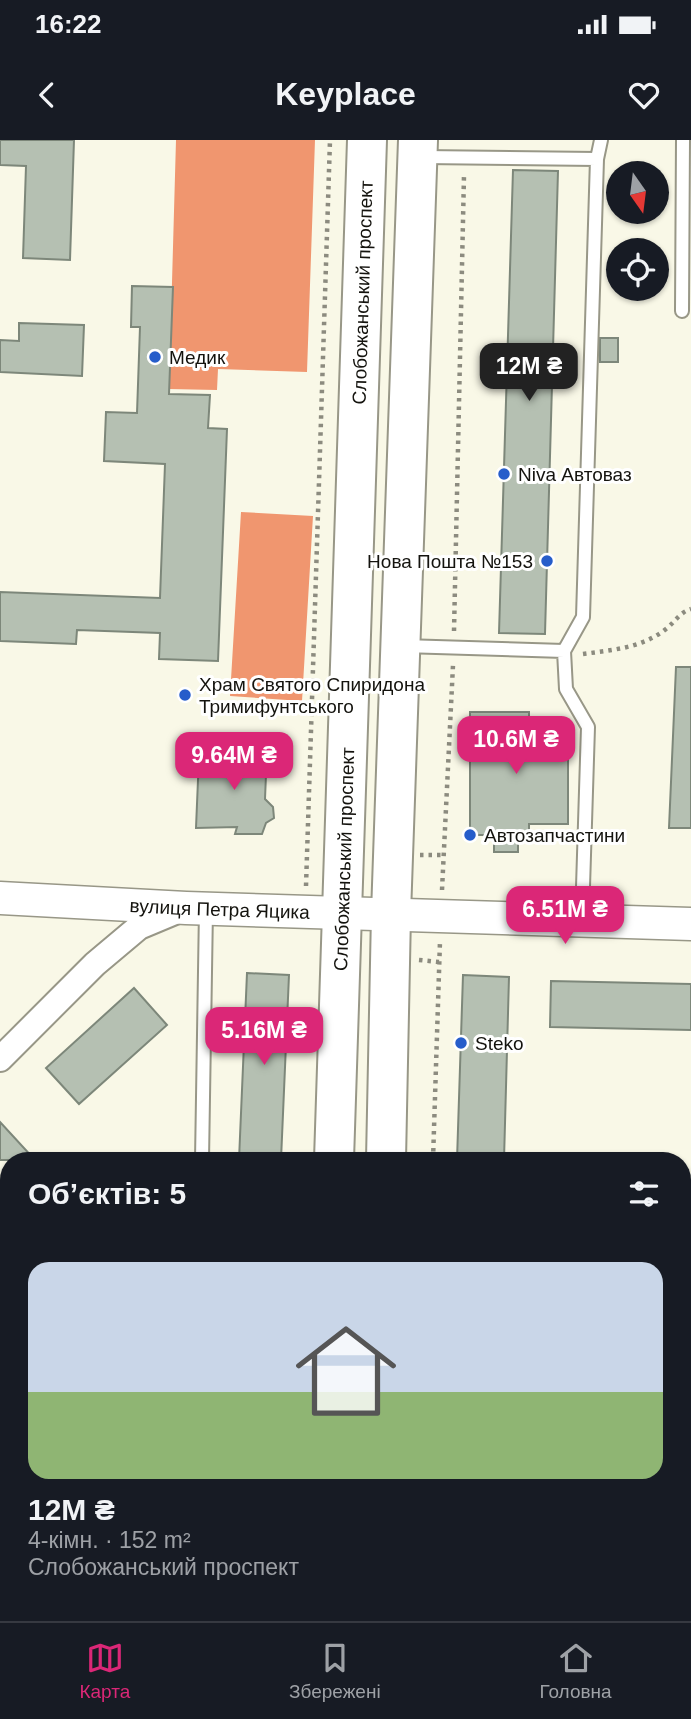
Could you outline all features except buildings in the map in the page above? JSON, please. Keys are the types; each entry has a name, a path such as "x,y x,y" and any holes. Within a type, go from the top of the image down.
{"main road":[{"name":"Слобожанський проспект","path":"334,1152 367,140"},
{"path":"386,1152 391,914 418,148"}],"street":[{"name":"вулиця Петра Яцика","path":"0,898 196,908 691,924"},
{"path":"0,1059 95,964 139,927 196,908"}],"lane":[{"path":"582,920 588,727 566,689 564,654 583,617 597,159 601,140"},
{"path":"682,312 683,140"},
{"path":"418,148 597,159"},
{"path":"401,646 564,654"},
{"path":"196,908 202,1152"}],"path":[{"path":"305,912 330,140"},
{"path":"564,654 640,645 666,630 684,610 691,609"}],"shaded area":[{"path":"176,140 315,140 307,372 218,369 217,390 169,389"},
{"path":"241,512 313,516 302,701 230,696"}],"place":[{"name":"Медик","path":"155,357"},
{"name":"Niva Автоваз","path":"504,474"},
{"name":"Нова Пошта №153","path":"547,561"},
{"name":"Храм Святого Спиридона Тримифунтського","path":"185,695"},
{"name":"Автозапчастини","path":"470,835"},
{"name":"Steko","path":"461,1043"}]}
